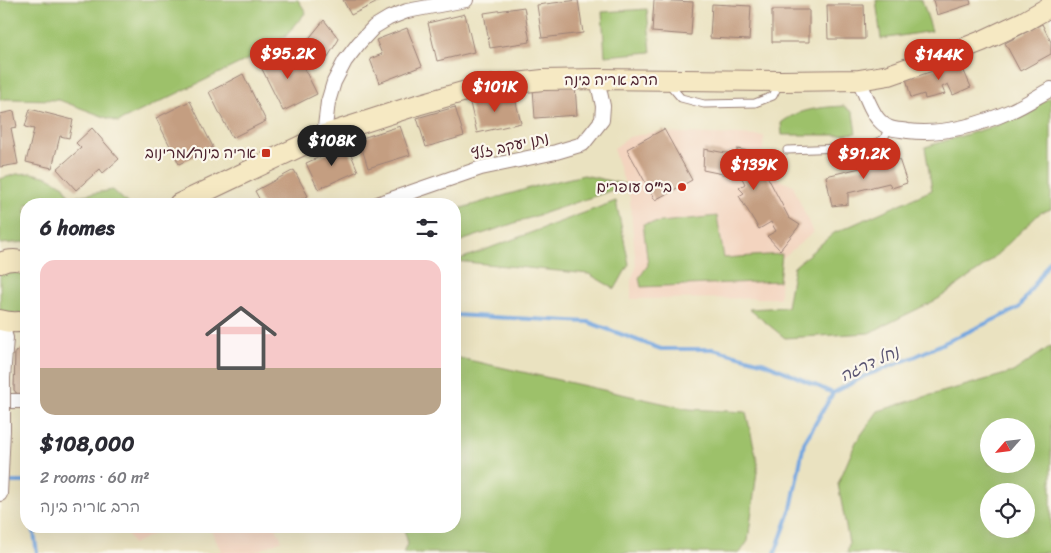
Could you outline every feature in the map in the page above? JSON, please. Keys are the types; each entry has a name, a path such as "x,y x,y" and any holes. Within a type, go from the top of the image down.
{"street":[{"path":"324,135 328,102 334,82 359,43 374,27 407,10 466,0"},
{"name":"הרב אריה בינה","path":"192,198 324,135 480,87 543,80 597,79 859,80 889,75 949,54 1025,21 1051,6"},
{"name":"נתן יעקב זלץ","path":"390,198 481,168 556,152 582,144 602,120 603,106 597,79"},
{"path":"859,80 878,120 888,128 917,132 945,131 972,126 1012,111 1051,89"},
{"path":"0,263 6,260 20,260"},
{"path":"0,494 3,378 10,324"},
{"path":"0,401 20,401"}],"lane":[{"path":"787,150 868,147 884,139 888,128"}],"shaded area":[{"path":"655,132 764,136 762,152 768,168 781,181 793,185 813,233 781,259 780,298 631,299 631,280 636,268 630,199 613,149 629,137"},
{"path":"127,533 155,533 133,544"},
{"path":"212,533 278,533 282,540 254,553 222,553"}],"green space":[{"path":"0,0 298,0 306,12 286,36 259,54 118,122 59,100 0,100"},
{"path":"876,0 922,0 932,31 881,39"},
{"path":"647,9 651,52 605,56 602,12"},
{"path":"1051,97 1051,209 1040,213 986,265 938,299 869,333 785,338 749,309 787,307 794,267 834,233 932,190 925,147 998,125"},
{"path":"844,106 853,113 856,133 782,135 781,123 788,118 819,108"},
{"path":"31,173 48,177 64,186 70,197 113,190 122,198 20,198 20,242 0,244 0,179 17,174"},
{"path":"584,175 628,185 461,241 461,208 540,185"},
{"path":"616,201 629,264 615,289 589,274 461,262 461,259"},
{"path":"717,216 724,258 782,254 779,281 641,287 639,278 648,265 643,224"},
{"path":"20,268 20,314 0,313 0,269"},
{"path":"1051,346 1051,553 847,553 849,543 838,484 856,442 878,411 1013,372"},
{"path":"461,358 689,409 746,412 758,464 748,541 740,553 403,553 408,543 405,533 461,533"}],"building":[{"path":"343,0 382,0 351,15"},
{"path":"578,0 583,33 542,38 537,5"},
{"path":"654,0 693,2 691,35 652,32"},
{"path":"933,0 970,0 971,4 937,15"},
{"path":"712,4 751,6 749,40 710,38"},
{"path":"827,5 864,5 865,39 828,39"},
{"path":"524,7 530,42 490,48 484,13"},
{"path":"772,10 809,10 809,42 772,42"},
{"path":"465,14 474,52 437,61 428,23"},
{"path":"324,20 339,39 324,63 302,47"},
{"path":"1042,24 1051,42 1051,54 1020,71 1005,43"},
{"path":"407,28 422,66 379,83 370,59 382,54 376,40"},
{"path":"294,48 317,94 283,111 260,65"},
{"path":"959,60 971,87 953,95 948,84 942,87 945,94 925,99 924,94 911,98 906,78"},
{"path":"243,74 266,121 232,138 209,92"},
{"path":"575,85 577,115 535,118 533,88"},
{"path":"514,94 521,123 477,133 470,103"},
{"path":"190,101 213,147 179,164 156,118"},
{"path":"455,107 464,136 426,147 417,118"},
{"path":"30,109 73,120 69,138 60,136 52,168 26,162 34,129 25,127"},
{"path":"14,111 17,127 11,128 18,164 0,167 0,114"},
{"path":"400,126 410,155 368,168 359,139"},
{"path":"92,128 119,159 103,173 100,169 76,190 57,169 81,148 76,143"},
{"path":"664,129 692,180 655,200 627,149"},
{"path":"347,145 358,171 318,189 306,163"},
{"path":"704,149 737,155 737,149 759,153 765,172 789,218 800,225 780,250 767,236 776,231 771,222 759,229 739,196 744,193 739,188 745,184 742,178 703,170"},
{"path":"899,159 907,183 892,188 889,183 848,193 848,204 832,206 826,176"},
{"path":"294,170 308,196 304,198 259,198 255,191"},
{"path":"20,350 20,398 14,390 15,352"}],"waterway":[{"name":"נחל דרגה","path":"775,553 791,509 804,443 833,393 865,376 914,357 1019,308 1051,259"},
{"path":"461,315 588,322 661,349 713,349 765,363 833,393"},
{"path":"2,482 20,482"},
{"path":"34,533 37,553"}],"place":[{"name":"אריה בינה/מרינוב","path":"266,153"},
{"name":"בי\"ס עופרים","path":"682,187"}]}
